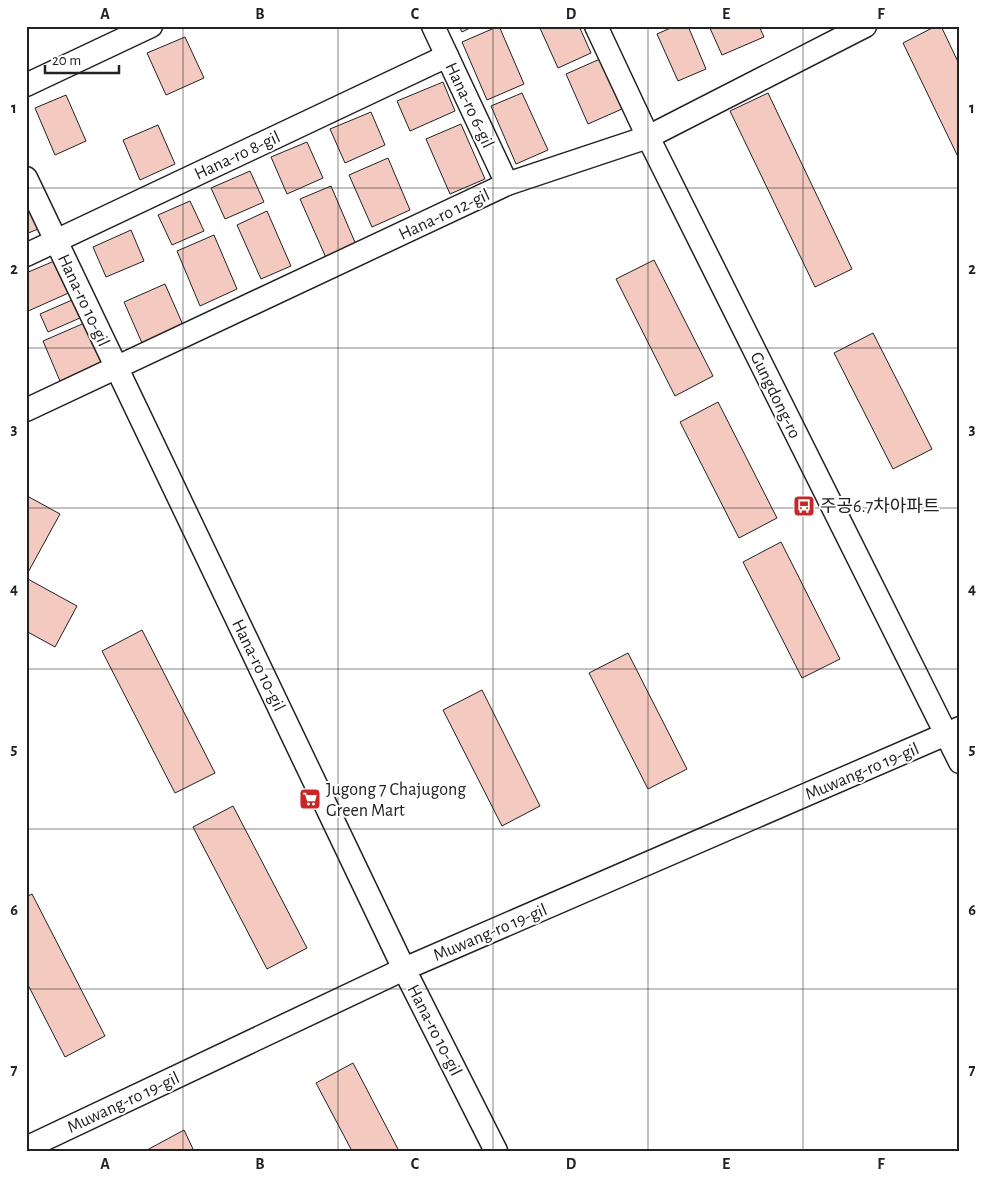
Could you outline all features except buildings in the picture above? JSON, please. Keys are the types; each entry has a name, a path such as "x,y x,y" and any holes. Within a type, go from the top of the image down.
{"street":[{"path":"26,84 151,26"},
{"name":"Hana-ro 6-gil","path":"433,26 508,184"},
{"name":"Gungdong-ro","path":"596,26 648,138 953,731 960,762"},
{"name":"Hana-ro 12-gil","path":"26,410 117,369 508,184 648,138 865,26"},
{"name":"Hana-ro 8-gil","path":"26,255 447,56"},
{"name":"Hana-ro 10-gil","path":"26,178 404,969 496,1151"},
{"name":"Muwang-ro 19-gil","path":"26,1148 404,969 953,731"}],"place":[{"name":"주공6.7차아파트","path":"804,506"},
{"name":"Jugong 7 Chajugong Green Mart","path":"310,799"}]}
